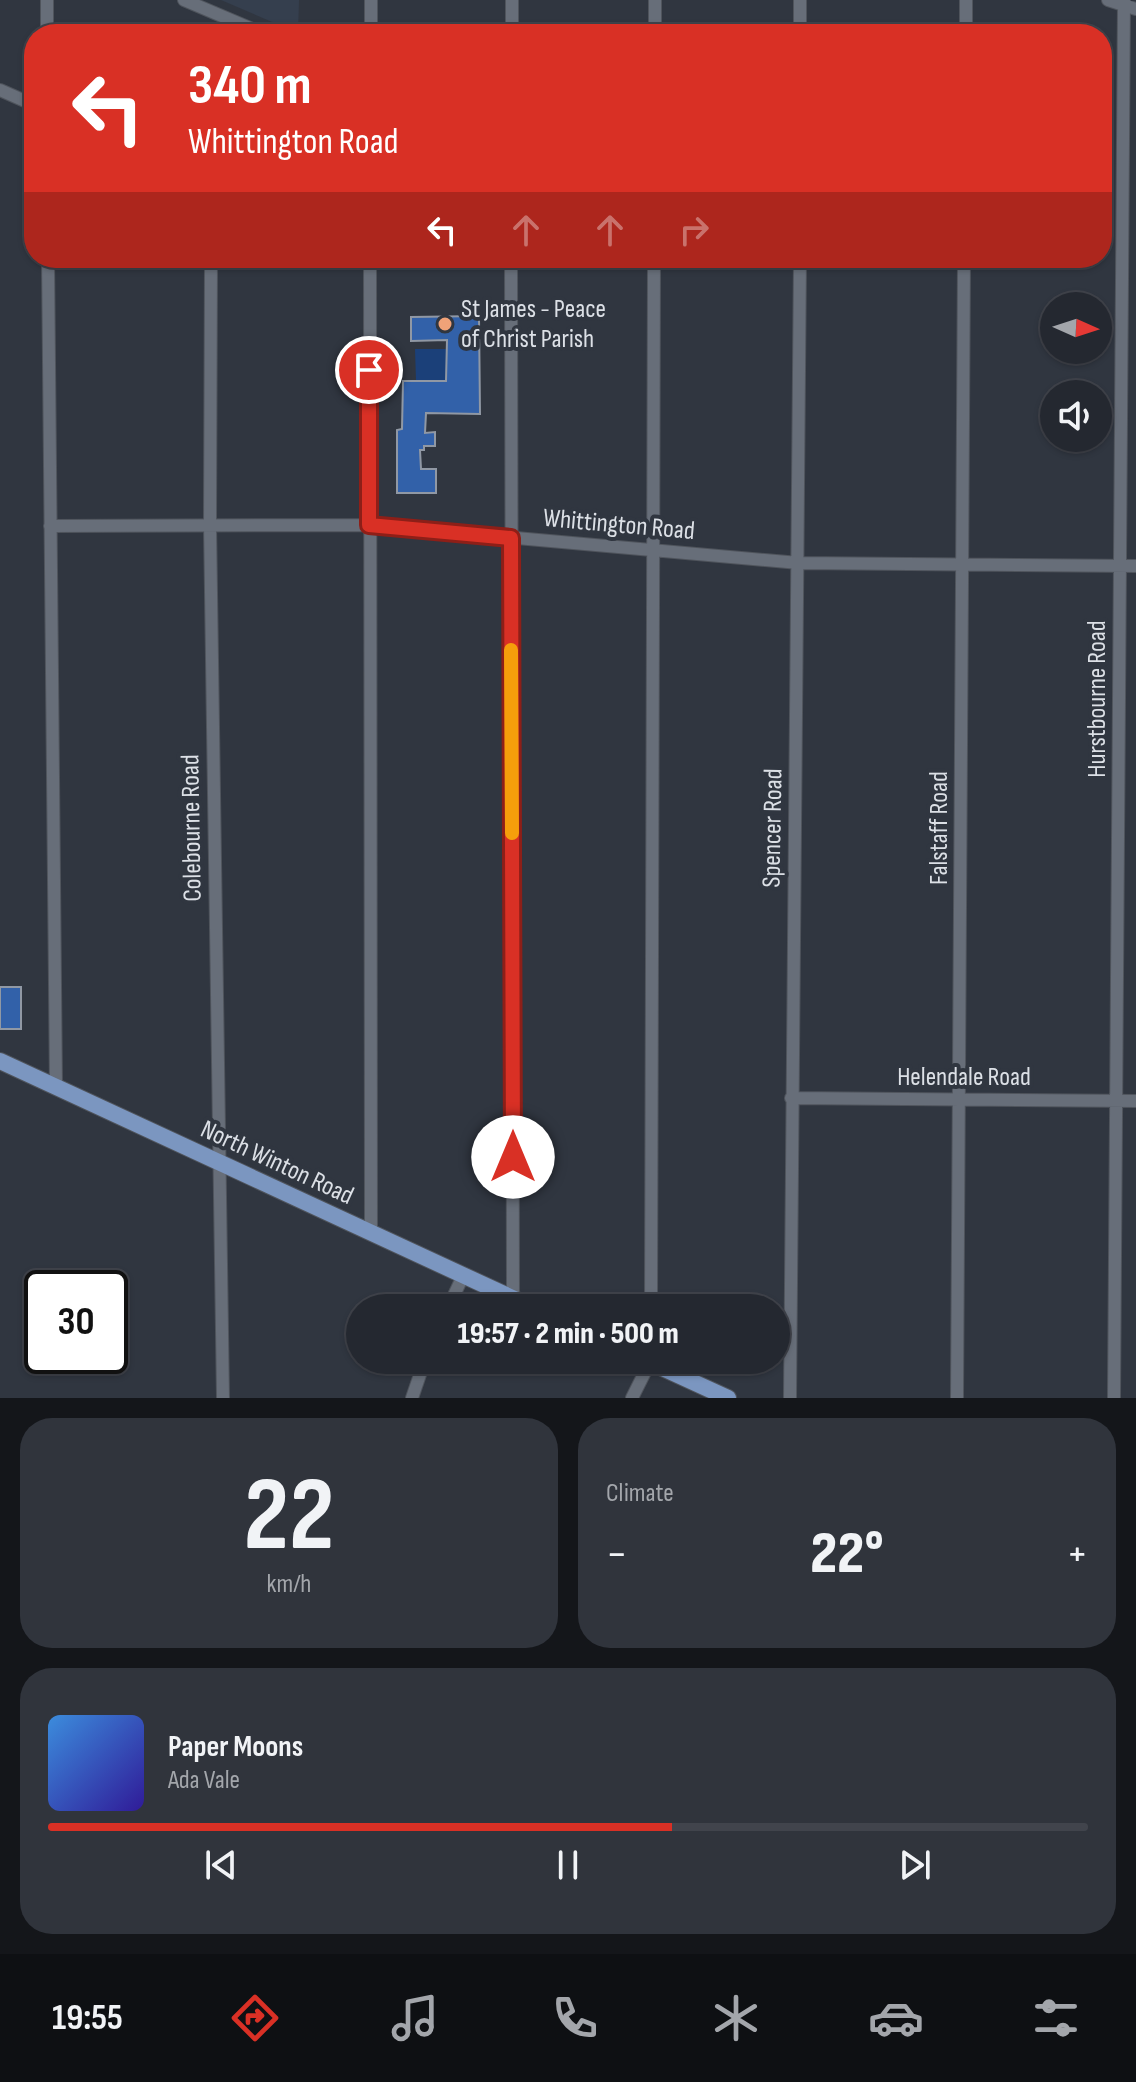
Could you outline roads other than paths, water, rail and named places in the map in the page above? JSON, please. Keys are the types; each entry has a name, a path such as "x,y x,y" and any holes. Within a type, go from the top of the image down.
{"main road":[{"name":"North Winton Road","path":"0,1061 502,1294"},
{"path":"677,1374 728,1398"}],"street":[{"path":"47,0 47,24"},
{"path":"184,0 240,24"},
{"path":"371,0 371,24"},
{"path":"512,0 512,24"},
{"path":"655,0 655,24"},
{"path":"800,0 800,24"},
{"path":"966,0 966,24"},
{"path":"1108,0 1128,5"},
{"name":"Hurstbourne Road","path":"1114,1398 1128,5"},
{"path":"0,90 24,101"},
{"path":"48,268 56,1088"},
{"name":"Colebourne Road","path":"211,268 210,525 223,1398"},
{"path":"370,268 371,1234"},
{"path":"511,268 513,1294"},
{"path":"651,1294 654,268"},
{"name":"Spencer Road","path":"790,1398 800,268"},
{"name":"Falstaff Road","path":"957,1398 964,268"},
{"name":"Whittington Road","path":"50,526 369,525 799,563 1136,566"},
{"name":"Helendale Road","path":"791,1098 1136,1101"},
{"path":"455,1294 463,1276"},
{"path":"412,1398 420,1374"},
{"path":"632,1398 643,1374"}],"place":[{"name":"St James - Peace of Christ Parish","path":"445,324"}]}
